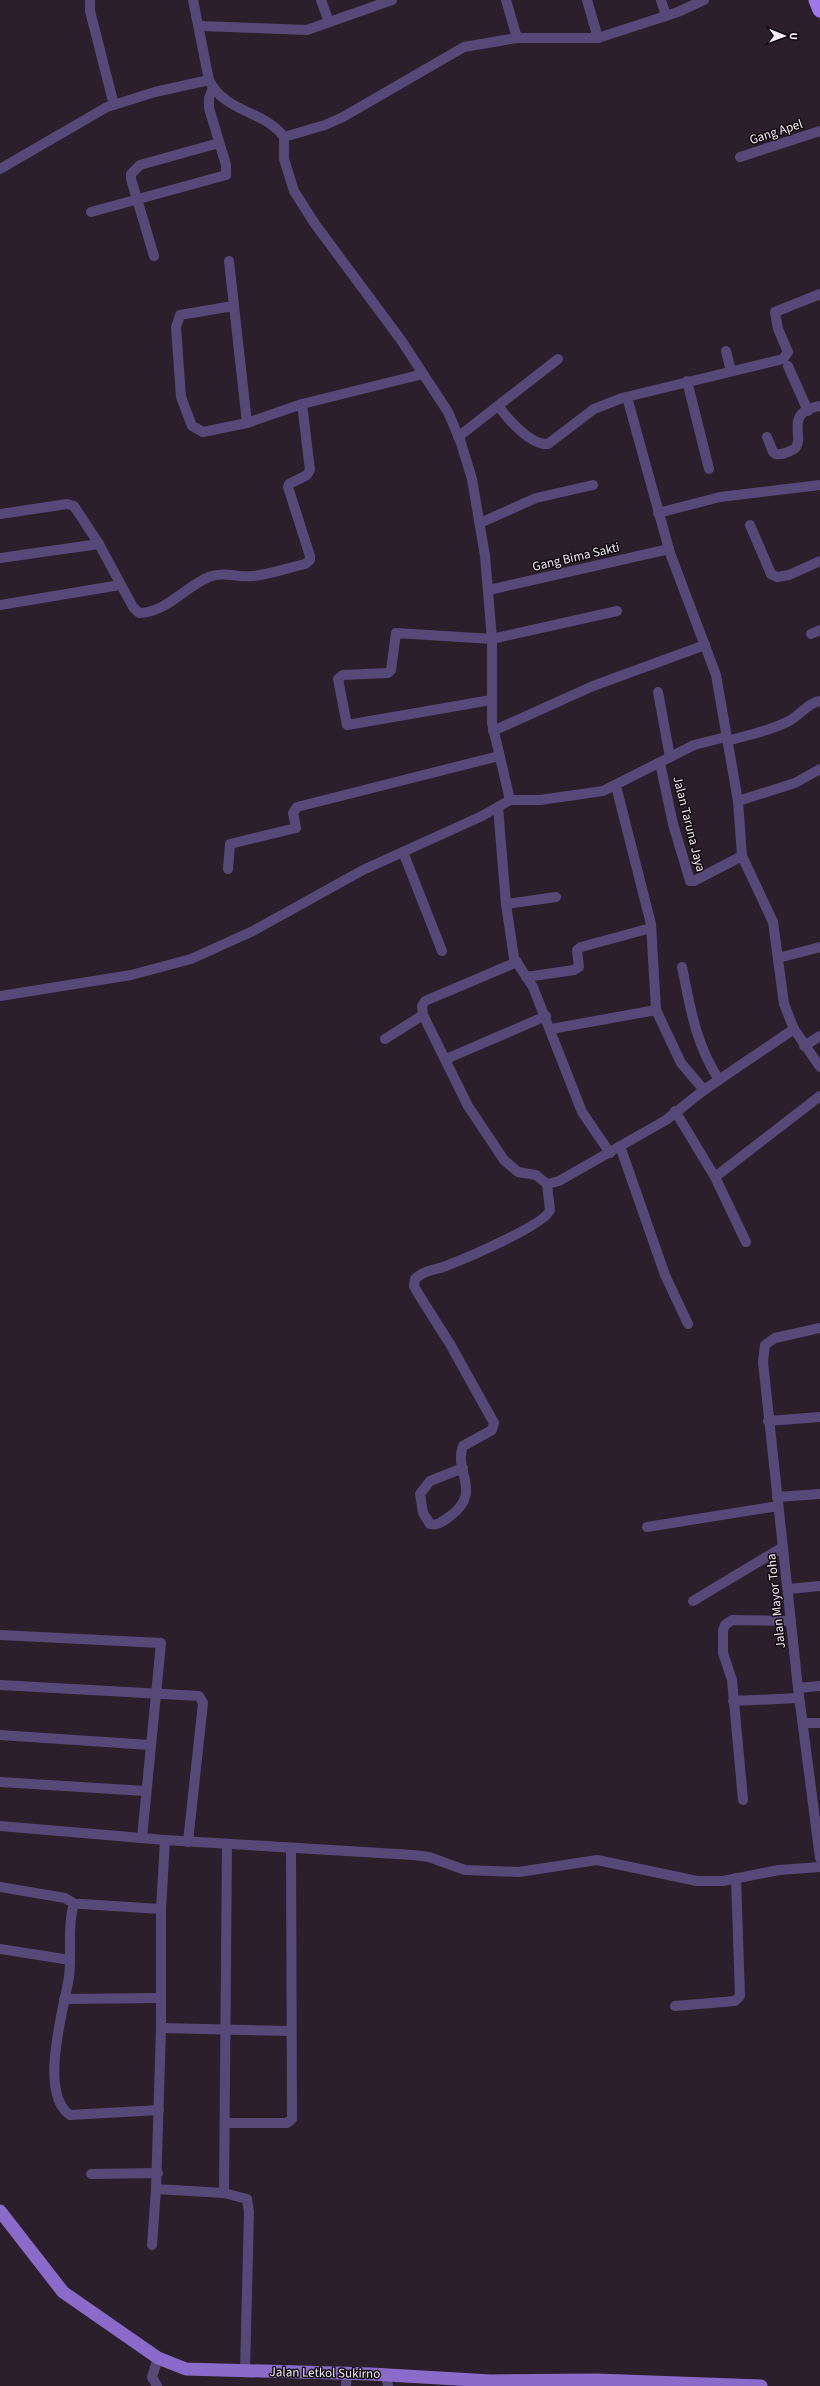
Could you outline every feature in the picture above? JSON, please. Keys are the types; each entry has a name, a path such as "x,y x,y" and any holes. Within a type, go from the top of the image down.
{"highway":[{"path":"816,0 820,10"}],"main road":[{"name":"Jalan Letkol Sukirno","path":"0,2211 63,2292 158,2358 186,2369 245,2371 346,2380 761,2386"}],"street":[{"path":"90,0 90,11 114,105"},
{"path":"90,212 226,175 226,165 208,104 211,84 200,26 193,0"},
{"path":"321,0 329,22"},
{"path":"200,26 307,30 378,3 392,0"},
{"path":"506,0 516,38"},
{"path":"587,0 598,38"},
{"path":"661,0 666,16"},
{"path":"284,137 325,125 464,48 516,38 598,38 666,16 704,0"},
{"path":"0,169 34,148 114,105 155,92 211,84"},
{"path":"211,84 227,102 270,124 284,137 284,159 294,191 423,374 448,412 472,479 480,523 489,590 492,639 491,700 493,731 510,800"},
{"name":"Gang Apel","path":"740,157 820,131"},
{"path":"154,256 131,174 140,165 219,143"},
{"path":"229,261 247,424"},
{"path":"499,406 513,425 536,442 545,444 594,408 627,397 687,381 783,359 788,352 774,318 775,312 820,294"},
{"path":"233,306 180,315 176,327 181,397 192,426 203,432 247,424 302,404 423,374"},
{"path":"726,351 730,371"},
{"path":"458,437 558,359"},
{"path":"788,366 808,411"},
{"path":"687,381 710,469"},
{"path":"627,397 669,549 716,675 738,801 742,856 773,922 784,1004 794,1029 804,1046 820,1067"},
{"path":"0,514 70,504 99,544 120,585 139,613 145,613 173,599 209,577 220,574 244,577 256,576 305,564 310,560 288,487 289,484 307,475 310,470 302,404"},
{"path":"767,437 772,452 776,454 794,449 798,444 797,423 808,411 820,406"},
{"path":"480,523 536,498 593,485"},
{"path":"658,513 720,498 820,485"},
{"path":"750,525 771,574 777,578 789,575 820,561"},
{"path":"0,558 99,544"},
{"name":"Gang Bima Sakti","path":"489,590 669,549"},
{"path":"0,605 120,585"},
{"path":"491,700 346,725 338,678 343,675 388,673 391,670 396,633 492,639 617,611"},
{"path":"493,731 593,686 705,645"},
{"path":"658,692 670,757"},
{"path":"0,996 131,975 192,959 253,931 362,870 403,852 510,800 540,800 603,791 616,786 694,745 727,739 779,726 791,720 815,702 820,701"},
{"path":"228,869 230,844 296,828 293,810 296,807 499,756"},
{"name":"Jalan Taruna Jaya","path":"660,763 673,824 690,881 694,882 742,856"},
{"path":"738,801 795,783 820,769"},
{"path":"616,786 651,928 656,1010 681,1064 704,1090"},
{"path":"498,807 506,904 512,952 526,977 532,984 546,1016 582,1112 610,1153"},
{"path":"403,852 442,951"},
{"path":"506,904 556,897"},
{"path":"526,977 574,970 579,967 577,950 580,947 651,928"},
{"path":"778,958 820,947"},
{"path":"463,1468 430,1481 420,1494 424,1513 430,1524 441,1522 452,1514 463,1502 466,1493 463,1468 461,1455 463,1446 492,1430 494,1423 450,1344 414,1286 415,1279 429,1270 449,1265 499,1243 543,1219 548,1215 550,1210 546,1184 536,1175 518,1172 504,1160 468,1106 423,1015 422,1006 425,1001 517,962"},
{"path":"682,967 696,1035 707,1061 719,1080"},
{"path":"551,1029 656,1010"},
{"path":"385,1039 423,1015"},
{"path":"446,1059 546,1016"},
{"path":"546,1184 558,1181 666,1120 704,1090 794,1029"},
{"path":"804,1046 820,1036"},
{"path":"715,1177 820,1096"},
{"path":"676,1111 715,1177 746,1242"},
{"path":"620,1146 665,1275 688,1324"},
{"name":"Jalan Mayor Toha","path":"820,1328 774,1338 767,1342 763,1362 768,1421 799,1698 818,1827 820,1858"},
{"path":"768,1421 820,1417"},
{"path":"648,1527 820,1494"},
{"path":"693,1602 783,1547"},
{"path":"788,1589 820,1586"},
{"path":"743,1800 732,1680 724,1656 723,1630 725,1625 732,1620 791,1621"},
{"path":"0,1634 159,1642 161,1645 145,1791 142,1838"},
{"path":"0,1685 192,1695 202,1699 188,1842"},
{"path":"798,1688 820,1686"},
{"path":"733,1701 799,1698"},
{"path":"802,1723 820,1723"},
{"path":"0,1735 150,1745"},
{"path":"0,1782 145,1791"},
{"path":"0,1826 188,1842 422,1856 470,1871 525,1872 597,1860 697,1881 713,1882 779,1870 820,1867"},
{"path":"152,2245 158,2173 161,2028 161,1909 165,1840"},
{"path":"224,2193 226,1844"},
{"path":"225,2123 287,2123 291,2121 291,1848"},
{"path":"675,2006 735,2001 740,1996 736,1878"},
{"path":"0,1887 65,1898 76,1904 161,1909"},
{"path":"76,1904 71,1914 69,1976 64,1999 54,2074 57,2096 66,2112 74,2115 159,2110"},
{"path":"0,1949 70,1960"},
{"path":"64,1999 161,1998"},
{"path":"161,2028 291,2031"},
{"path":"91,2174 158,2173"},
{"path":"156,2189 224,2193 247,2199 249,2212 245,2371"},
{"path":"156,2386 152,2377 158,2358"}]}
